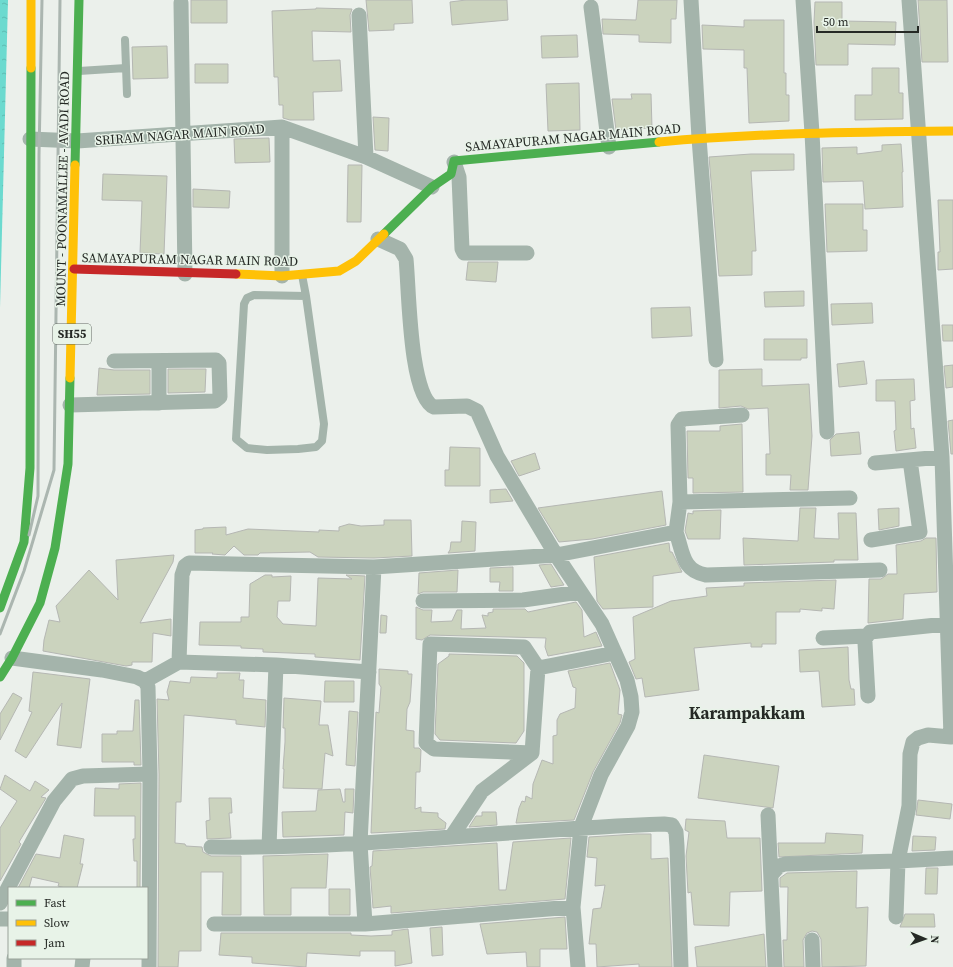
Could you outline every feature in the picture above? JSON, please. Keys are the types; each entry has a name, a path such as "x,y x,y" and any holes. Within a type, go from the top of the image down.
{"main road":[{"path":"1,603 24,542 30,468 31,0"},
{"name":"MOUNT - POONAMALLEE - AVADI ROAD","path":"0,677 12,658 40,603 55,548 68,464 74,269 79,0"},
{"name":"SAMAYAPURAM NAGAR MAIN ROAD","path":"74,269 185,274 282,276 339,271 356,261 432,187 451,174 454,161 699,138 812,133 953,131"}],"street":[{"path":"691,0 699,138 716,360"},
{"path":"803,0 812,133 827,432"},
{"path":"896,917 898,861 909,806 910,754 912,742 918,738 928,735 952,737 946,624 942,457 908,0"},
{"path":"181,3 185,274"},
{"path":"591,7 609,147"},
{"path":"359,15 366,157"},
{"name":"SRIRAM NAGAR MAIN ROAD","path":"30,139 77,141 184,135 282,127"},
{"path":"282,276 282,127 366,157 432,187"},
{"path":"454,161 459,177 462,249 464,252 527,253"},
{"path":"378,239 400,249 406,259 413,358 423,393 427,401 434,406 467,406 477,411 497,456 556,555 602,624 627,680 632,697 632,712 628,726 601,775 581,827 573,907 578,967"},
{"path":"70,406 215,401 220,397 218,361 114,361"},
{"path":"159,361 159,403"},
{"path":"742,415 682,419 678,425 680,502 676,532 686,564 692,571 702,575 880,570"},
{"path":"875,463 942,457"},
{"path":"871,540 920,532 910,460"},
{"path":"680,502 850,498"},
{"path":"179,662 182,575 185,566 189,563 374,567 556,555 676,532"},
{"path":"365,924 360,843 374,567"},
{"path":"423,601 523,600 580,592"},
{"path":"868,696 865,644 866,636 870,632 946,624"},
{"path":"823,638 866,636"},
{"path":"452,836 482,791 532,753 538,668 524,647 430,644 426,743 434,749 532,753"},
{"path":"538,668 615,653"},
{"path":"12,658 102,670 137,677 145,681 148,688 150,774 149,967"},
{"path":"145,681 179,662 276,665 369,672"},
{"path":"269,847 276,665"},
{"path":"8,887 54,801 72,779 83,776 150,774"},
{"path":"768,815 775,967"},
{"path":"211,846 269,847 360,843 581,827 672,825 676,832 677,846 681,967"},
{"path":"771,876 779,866 785,864 953,858"},
{"path":"0,903 8,888"},
{"path":"214,924 365,924 573,907"},
{"path":"812,940 813,967"}],"lane":[{"path":"125,40 127,94"},
{"path":"78,71 126,68"},
{"path":"302,275 306,296 324,424 322,441 316,447 298,449 267,450 247,448 236,439 244,304 247,298 254,295 306,296"}],"water":[{"path":"0,0 8,0 0,308"}],"building":[{"path":"191,0 227,0 227,23 191,23"},
{"path":"366,0 412,0 413,23 394,24 394,30 369,31"},
{"path":"466,0 507,0 508,20 452,25 450,2"},
{"path":"638,0 677,0 676,19 671,19 671,43 639,42 639,35 603,34 602,19 636,20"},
{"path":"918,0 947,0 948,62 922,62"},
{"path":"815,2 842,2 842,21 896,22 895,45 848,44 848,65 816,65 814,22"},
{"path":"316,8 352,9 350,15 351,32 312,31 313,61 340,60 342,91 313,92 314,120 290,120 283,118 283,105 279,105 278,77 274,77 272,11"},
{"path":"744,20 784,20 784,73 786,73 786,95 789,95 789,121 749,123 747,68 744,68 744,50 703,49 702,25 744,27"},
{"path":"577,35 578,57 542,58 541,36"},
{"path":"167,46 168,78 133,79 132,47"},
{"path":"195,64 228,64 228,83 195,83"},
{"path":"872,68 899,68 899,93 903,93 903,119 855,120 855,95 872,95"},
{"path":"579,83 580,130 548,131 546,84"},
{"path":"631,94 651,94 652,128 616,130 612,99 632,99"},
{"path":"373,117 389,118 388,151 375,150"},
{"path":"269,138 270,162 235,163 234,139"},
{"path":"901,144 903,207 865,209 863,181 823,182 822,148 857,147 857,154 882,151 882,145"},
{"path":"751,154 794,154 794,170 751,171 756,251 752,251 752,275 719,276 709,157"},
{"path":"348,165 362,165 361,222 347,222"},
{"path":"103,174 167,176 164,254 140,253 142,201 102,200"},
{"path":"193,189 230,191 229,208 193,207"},
{"path":"938,200 953,200 953,269 938,270 938,252 940,252"},
{"path":"825,204 863,204 863,230 867,230 867,251 827,252"},
{"path":"468,262 498,262 496,282 466,280"},
{"path":"804,291 804,306 765,307 764,292"},
{"path":"872,303 873,323 832,325 831,304"},
{"path":"690,307 692,336 652,338 651,308"},
{"path":"942,325 953,325 953,341 943,341"},
{"path":"764,339 807,339 807,358 801,358 801,360 764,360"},
{"path":"864,361 867,384 839,387 837,364"},
{"path":"953,365 953,387 946,388 944,366"},
{"path":"99,368 114,370 150,370 150,394 97,395"},
{"path":"168,369 206,369 205,392 168,393"},
{"path":"762,369 762,386 809,384 812,436 808,490 790,490 791,475 766,475 766,454 770,454 768,408 748,409 741,406 719,408 719,370"},
{"path":"914,379 915,400 910,401 911,429 914,428 916,448 896,451 894,431 896,430 895,401 876,401 876,380"},
{"path":"953,420 953,454 951,454 948,421"},
{"path":"742,424 743,492 693,493 693,478 688,478 687,431 720,431 720,426"},
{"path":"859,432 861,454 831,456 830,440 836,434"},
{"path":"450,447 480,448 480,486 445,486 445,470 449,470"},
{"path":"535,453 540,469 519,476 511,461"},
{"path":"506,489 513,501 490,503 490,490"},
{"path":"662,491 666,525 592,539 559,542 538,508"},
{"path":"800,508 816,508 814,538 839,539 838,513 856,513 858,560 744,565 743,538 798,541"},
{"path":"899,508 899,526 879,530 878,509"},
{"path":"721,510 720,539 688,539 685,531 688,513 693,514 693,511"},
{"path":"384,520 411,520 412,556 374,558 318,557 310,552 260,553 258,555 244,555 234,546 225,555 195,553 195,530 203,528 226,527 226,535 248,529 319,532 319,530 339,531 339,527 349,524 361,526 384,525"},
{"path":"462,521 476,522 475,551 448,553 451,542 461,542"},
{"path":"926,538 936,538 937,592 904,594 903,619 868,623 869,579 881,579 888,574 897,574 896,545 921,541"},
{"path":"669,543 670,552 672,552 682,572 653,576 653,607 603,609 597,601 594,557"},
{"path":"174,555 173,562 140,623 171,619 171,636 153,633 152,662 132,662 132,665 126,666 43,651 49,620 60,622 56,606 89,570 118,600 116,560"},
{"path":"551,564 564,585 551,587 539,565"},
{"path":"513,567 513,591 499,591 500,582 490,582 490,568"},
{"path":"458,570 457,592 423,592 418,594 419,573"},
{"path":"265,575 272,575 272,577 291,576 290,601 278,601 277,617 283,624 316,626 318,578 352,579 346,575 365,576 360,660 315,657 315,654 263,652 263,649 241,648 241,646 199,645 200,622 241,622 241,617 249,617 250,584"},
{"path":"836,580 834,609 822,608 822,611 800,609 800,612 776,612 776,644 762,644 762,647 751,647 751,643 694,648 699,690 645,697 642,678 636,679 629,662 635,659 633,617 671,601 707,596 706,588 744,586 744,583"},
{"path":"576,602 582,610 584,637 596,632 602,646 548,656 545,647 546,638 430,635 422,640 416,639 416,607 423,610 432,610 431,622 452,621 457,610 462,610 461,629 486,628 482,615 488,616 488,613 493,612 493,609 525,609 528,612"},
{"path":"381,615 387,616 386,633 380,633"},
{"path":"848,647 849,680 851,689 854,689 855,705 822,707 819,671 800,672 799,650"},
{"path":"449,654 517,656 524,663 524,731 516,743 440,740 435,734 438,664 449,656"},
{"path":"610,663 620,690 618,714 622,715 620,723 593,772 574,820 516,823 522,801 525,802 526,796 532,799 533,784 542,760 553,764 553,736 557,735 557,720 560,714 575,708 576,688 573,687 568,671"},
{"path":"379,669 408,671 408,674 412,674 410,702 407,709 406,730 414,731 414,748 419,748 421,750 420,772 416,772 415,809 421,807 421,812 438,813 438,817 446,823 445,829 371,833 376,712 379,713 381,687 379,684"},
{"path":"33,672 90,679 81,748 57,745 62,703 26,758 15,751 32,712 29,711"},
{"path":"217,673 240,673 239,680 244,680 243,698 266,700 265,727 236,724 236,720 184,715 181,802 176,802 175,843 185,844 186,846 202,847 203,852 211,856 241,856 241,915 222,915 223,872 201,872 201,951 179,951 178,967 158,967 159,774 157,699 169,700 167,692 170,681 190,683 191,677 217,678"},
{"path":"325,681 354,681 354,702 324,702"},
{"path":"13,693 22,698 0,740 0,714"},
{"path":"284,698 321,701 319,725 328,725 333,756 325,753 322,789 283,788 285,742 285,728 283,728"},
{"path":"135,700 139,700 141,765 134,765 134,762 102,762 102,734 117,734 117,731 133,731"},
{"path":"349,711 358,712 355,766 346,765"},
{"path":"704,755 779,766 773,808 698,798"},
{"path":"5,775 30,791 35,781 49,790 41,797 46,798 19,842 21,844 0,881 0,828 17,801 0,789"},
{"path":"141,783 140,887 137,887 137,861 134,861 133,839 135,839 135,816 94,816 95,788 119,789 119,784"},
{"path":"340,789 343,802 345,802 345,789 354,789 353,813 345,812 344,835 283,837 282,812 316,811 318,790"},
{"path":"209,798 231,798 232,813 229,813 231,838 207,839 206,821 210,820"},
{"path":"918,800 952,804 950,819 916,815"},
{"path":"482,812 496,812 497,825 469,827 476,816 482,816"},
{"path":"686,819 725,821 727,838 760,838 762,891 730,892 729,926 694,925 691,892 688,893 686,856 689,832 685,830"},
{"path":"826,833 863,835 862,853 779,857 778,843 825,843"},
{"path":"651,834 651,859 668,858 672,967 639,967 639,964 597,967 596,944 589,944 593,909 601,908 605,885 595,886 597,858 587,857 589,837"},
{"path":"64,835 84,839 80,864 83,864 77,887 62,887 58,886 59,883 32,877 29,887 19,887 36,854 60,858"},
{"path":"913,836 936,837 935,850 912,851"},
{"path":"571,838 565,899 391,913 391,906 373,908 370,867 372,866 373,851 497,843 499,890 506,890 513,842"},
{"path":"328,854 326,888 291,888 291,915 264,915 263,856"},
{"path":"926,868 938,868 937,894 925,894"},
{"path":"857,871 856,908 868,907 866,966 822,967 821,939 817,932 812,931 807,933 803,940 804,967 784,967 783,940 787,940 788,887 780,887 780,878 787,873"},
{"path":"329,889 350,889 350,915 329,915"},
{"path":"905,914 934,914 935,927 900,927"},
{"path":"565,917 567,949 540,949 540,967 527,967 526,952 487,954 480,924"},
{"path":"442,927 443,955 432,956 430,928"},
{"path":"408,929 412,963 395,966 395,951 360,951 360,956 307,953 306,967 252,963 252,957 219,955 221,933 351,933 351,935 371,936 392,935 392,931"},
{"path":"764,934 766,967 697,967 695,947"}],"railway":[{"path":"29,535 38,496 39,155 42,0"},
{"path":"0,634 24,571 54,470 60,0"}],"traffic: fast":[{"path":"75,165 79,0"},
{"path":"0,608 24,542 30,468 31,68"},
{"path":"384,234 432,187 451,174 454,161 659,142"},
{"path":"0,677 12,658 40,603 55,548 68,464 70,378"}],"traffic: slow":[{"path":"31,0 31,68"},
{"path":"659,142 769,135 953,131"},
{"path":"70,378 75,165"},
{"path":"236,274 282,276 339,271 356,261 384,234"}],"traffic: jam":[{"path":"74,269 236,274"}],"district":[{"name":"Karampakkam","path":"747,713"}]}
